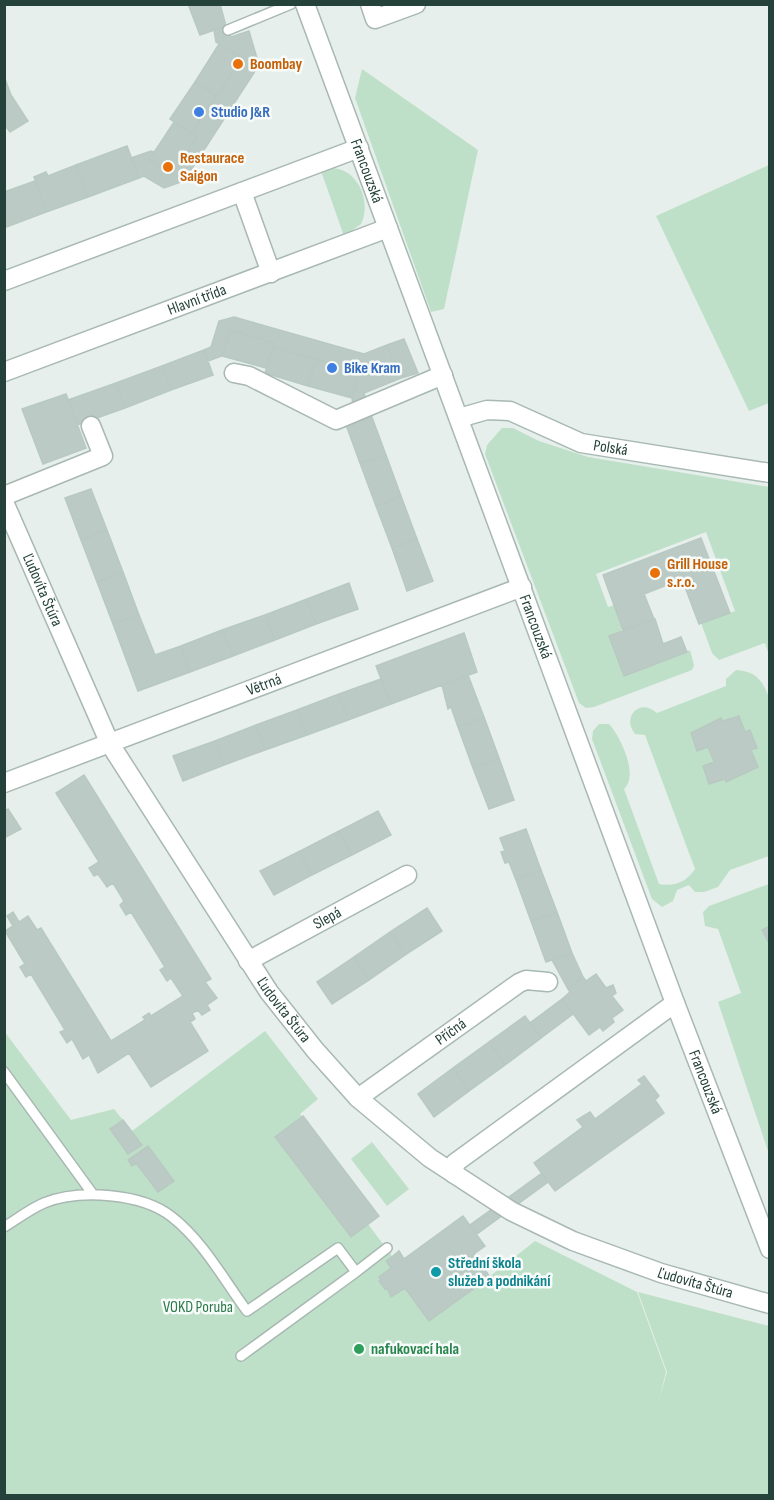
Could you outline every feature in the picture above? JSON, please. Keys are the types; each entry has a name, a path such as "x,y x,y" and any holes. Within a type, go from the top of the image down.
{"street":[{"name":"Francouzská","path":"305,4 675,1003 770,1250"},
{"path":"370,4 375,20 416,4"},
{"path":"4,281 359,148"},
{"path":"242,192 271,273"},
{"name":"Hlavní třída","path":"4,372 388,228"},
{"path":"234,373 249,376 336,420 443,375"},
{"name":"Polská","path":"459,418 499,409 510,411 581,442 770,473"},
{"path":"4,496 103,456 91,426"},
{"name":"Ľudovíta Štúra","path":"4,502 110,744 248,961 283,1011 358,1098 395,1132 511,1211 573,1241 661,1273 770,1304"},
{"name":"Větrná","path":"4,783 522,587"},
{"name":"Slepá","path":"248,961 407,875"},
{"name":"Příčná","path":"358,1098 519,983 526,980 548,982"},
{"path":"454,1174 456,1163 675,1003"}],"lane":[{"path":"228,30 291,4"},
{"path":"4,1072 92,1193"},
{"path":"4,1227 44,1203 92,1193 142,1202 171,1216 197,1243 247,1311 338,1248 356,1272"},
{"path":"241,1356 387,1248"}],"green space":[{"path":"362,69 478,150 444,309 431,312 355,98"},
{"path":"769,165 769,403 749,411 656,216"},
{"path":"331,168 349,174 355,180 365,206 361,224 344,236 321,171"},
{"path":"502,428 513,428 539,441 588,457 769,487 769,655 765,643 719,660 712,653 701,623 735,611 706,532 596,574 608,607 614,605 623,630 609,636 686,652 690,650 694,665 692,670 594,707 586,708 579,703 485,454 487,445"},
{"path":"736,670 748,672 757,678 764,686 769,698 769,856 730,870 718,887 704,892 695,892 689,885 677,890 673,901 662,907 652,899 592,739 593,731 599,724 609,724 619,738 627,756 630,775 624,789 659,884 670,885 680,882 695,869 645,735 635,734 631,728 631,716 639,708 644,707 657,713 726,686 726,679"},
{"path":"769,884 769,1154 718,1002 741,993 718,929 705,926 703,912 709,906"},
{"name":"VOKD Poruba","path":"4,1031 71,1120 114,1109 132,1131 265,1031 318,1099 300,1114 378,1216 368,1224 392,1256 398,1252 403,1259 462,1216 484,1246 473,1255 489,1277 535,1241 637,1292 666,1372 659,1400 667,1372 638,1292 769,1326 769,1495 5,1495"},
{"path":"372,1142 409,1189 387,1206 351,1159"}],"building":[{"path":"188,4 220,4 226,26 200,35"},
{"path":"226,26 231,37 249,31 259,65 184,181 164,188 144,176 139,178 131,158 151,151 154,152 149,160 172,175 197,137 191,133 243,58 216,42 214,30"},
{"path":"219,44 243,58 217,96 195,82"},
{"path":"4,76 11,95 28,121 10,132 4,124"},
{"path":"195,82 217,96 191,133 170,119"},
{"path":"174,122 197,137 172,175 149,160"},
{"path":"127,146 139,178 88,197 76,165"},
{"path":"76,165 88,197 46,212 34,177 46,172 48,176"},
{"path":"35,181 46,212 4,228 4,192"},
{"path":"234,317 364,354 387,345 401,378 364,393 370,412 353,405 352,398 359,372 273,347 274,343 230,330 222,356 208,361 204,350 211,347 219,321"},
{"path":"230,330 274,343 266,368 222,356"},
{"path":"404,339 418,373 401,378 387,345"},
{"path":"273,347 316,359 308,386 265,373"},
{"path":"204,350 213,375 171,390 162,366"},
{"path":"316,359 359,372 352,398 308,386"},
{"path":"162,366 171,390 125,408 116,383"},
{"path":"116,383 125,408 77,425 68,400"},
{"path":"66,394 86,448 43,464 22,409"},
{"path":"370,412 386,455 360,463 345,422"},
{"path":"386,455 401,496 376,506 360,463"},
{"path":"91,489 107,530 81,540 65,498"},
{"path":"401,496 417,539 392,548 376,506"},
{"path":"107,530 123,572 97,582 81,540"},
{"path":"701,538 730,613 699,624 682,579 644,594 654,619 623,630 603,575"},
{"path":"417,539 433,581 407,591 392,548"},
{"path":"123,572 139,615 113,624 97,582"},
{"path":"349,583 358,609 316,624 307,599"},
{"path":"307,599 316,624 275,640 265,615"},
{"path":"139,615 155,655 181,646 190,672 138,691 113,624"},
{"path":"265,615 275,640 233,656 222,630"},
{"path":"655,619 663,644 681,637 687,652 624,676 609,636"},
{"path":"222,630 233,656 190,672 181,646"},
{"path":"464,633 477,672 391,704 376,666"},
{"path":"468,675 484,717 458,727 451,707 448,709 442,685"},
{"path":"381,679 391,704 348,720 339,694"},
{"path":"339,694 348,720 307,735 297,710"},
{"path":"297,710 307,735 265,750 256,725"},
{"path":"739,716 745,732 750,730 757,748 751,750 758,767 726,782 725,779 709,784 703,766 714,762 708,747 697,751 691,733 721,718 723,721"},
{"path":"484,717 499,758 473,768 458,727"},
{"path":"256,725 265,750 224,765 215,741"},
{"path":"215,741 224,765 183,781 173,756"},
{"path":"499,758 514,800 489,809 473,768"},
{"path":"84,775 211,979 205,982 217,998 207,1005 210,1010 202,1015 198,1010 192,1013 195,1019 190,1022 208,1051 151,1087 129,1053 98,1073 89,1055 83,1059 72,1039 67,1043 60,1032 65,1030 31,974 26,977 20,967 25,964 5,931 13,926 7,916 13,912 19,922 28,916 37,930 41,928 111,1041 145,1020 143,1017 149,1013 151,1016 183,996 171,978 167,981 160,970 165,967 131,912 126,915 120,905 124,901 113,883 107,887 98,874 94,876 89,868 99,862 56,793"},
{"path":"8,809 21,829 4,838 4,811"},
{"path":"378,811 391,835 352,855 339,831"},
{"path":"526,829 541,870 516,880 509,862 505,863 501,852 505,851 500,838"},
{"path":"339,831 352,855 312,875 300,851"},
{"path":"300,851 312,875 274,895 260,871"},
{"path":"541,870 557,912 531,921 516,880"},
{"path":"427,908 442,931 405,955 390,932"},
{"path":"557,912 572,953 546,962 531,921"},
{"path":"770,926 770,945 762,930"},
{"path":"390,932 405,955 369,980 354,957"},
{"path":"572,953 583,977 568,989 552,960"},
{"path":"354,957 369,980 332,1004 317,982"},
{"path":"596,974 606,988 613,985 616,993 612,996 623,1010 612,1018 614,1022 603,1031 600,1027 589,1035 562,999 570,992 568,989 580,979 583,977 586,981"},
{"path":"562,999 573,1014 541,1038 530,1023"},
{"path":"525,1016 541,1038 505,1065 489,1042"},
{"path":"489,1042 505,1065 469,1091 453,1068"},
{"path":"453,1068 469,1091 434,1117 418,1094"},
{"path":"644,1076 659,1096 655,1100 664,1113 555,1191 534,1163 583,1127 577,1120 590,1112 595,1119 642,1084 638,1080"},
{"path":"303,1116 379,1216 351,1237 275,1137"},
{"path":"123,1120 142,1145 128,1154 110,1129"},
{"path":"148,1146 174,1181 158,1192 136,1163 132,1166 128,1160"},
{"path":"542,1173 548,1182 477,1234 470,1225"},
{"name":"Střední škola služeb a podnikání","path":"463,1216 485,1246 474,1254 490,1277 429,1321 405,1288 391,1297 387,1288 385,1289 379,1281 381,1280 379,1277 391,1268 386,1261 399,1251 404,1259"}],"place":[{"name":"Boombay","path":"238,64"},
{"name":"Studio J&R","path":"199,112"},
{"name":"Restaurace Saigon","path":"168,167"},
{"name":"Bike Kram","path":"332,368"},
{"name":"Grill House s.r.o.","path":"655,573"},
{"name":"Střední škola služeb a podnikání","path":"436,1272"},
{"name":"nafukovací hala","path":"359,1349"}]}
